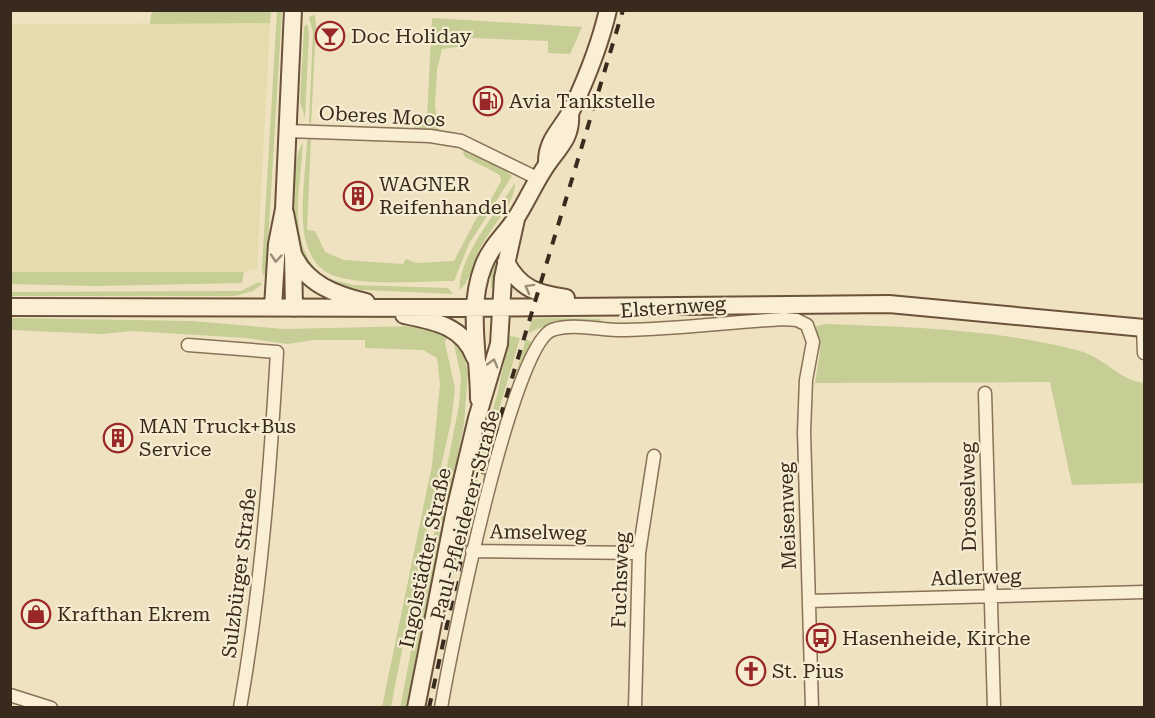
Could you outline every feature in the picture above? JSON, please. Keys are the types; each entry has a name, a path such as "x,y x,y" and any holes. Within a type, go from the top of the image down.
{"street":[{"path":"273,308 277,244 284,209 293,10"},
{"name":"Ingolstädter Straße","path":"477,418 476,288 492,249 516,219 543,171 550,142 559,126 570,114 596,53 608,10"},
{"name":"Oberes Moos","path":"287,131 430,136 461,141 543,171"},
{"path":"284,209 293,254 294,308"},
{"name":"Ingolstädter Straße","path":"416,708 434,612 477,418 499,344 506,262 516,219"},
{"path":"293,254 303,270 323,287 357,300 396,308"},
{"path":"506,262 518,280 529,289 604,305"},
{"path":"10,307 475,308 604,305 919,305 1144,328 1144,353"},
{"path":"370,308 450,327 466,340 476,362"},
{"name":"Elsternweg","path":"543,337 552,330 569,328 644,330 784,319 797,320 807,325"},
{"name":"Meisenweg","path":"807,325 813,342 806,380 804,432 812,708"},
{"name":"Paul-Pfleiderer-Straße","path":"441,708 472,551 514,405 543,337"},
{"name":"Sulzbürger Straße","path":"188,345 278,352 266,526 251,645 240,708"},
{"name":"Drosselweg","path":"985,393 994,708"},
{"name":"Fuchsweg","path":"635,708 639,553 654,456"},
{"name":"Amselweg","path":"472,551 639,553"},
{"name":"Adlerweg","path":"809,601 1144,592"},
{"path":"10,695 51,708"}],"shaded area":[{"path":"270,23 257,269 244,272 131,274 11,272 11,24"}],"green space":[{"path":"155,11 271,11 270,23 150,24 151,14"},
{"path":"277,11 282,11 266,275 263,275 262,267"},
{"path":"315,15 311,126 309,121 313,32 309,17"},
{"path":"432,18 582,27 570,54 548,53 548,41 471,38 470,40 459,40 458,47 442,49 437,70 435,106 439,130 414,130 414,120 427,120"},
{"path":"307,24 309,32 305,118 300,102 304,27"},
{"path":"311,139 307,230 315,231 325,252 344,260 403,264 406,259 416,263 454,261 484,204 490,201 501,181 500,175 465,157 463,152 465,149 502,168 512,176 469,244 454,281 357,281 330,274 319,267 305,238 304,186 307,140"},
{"path":"303,143 299,224 301,239 314,271 301,255 294,235 294,173 299,150"},
{"path":"515,183 509,204 481,246 468,279 460,290 461,278 471,250"},
{"path":"500,250 495,285 491,288 491,271"},
{"path":"11,272 244,272 242,283 96,286 11,284"},
{"path":"321,277 354,285 448,288 453,294 343,289"},
{"path":"259,282 262,284 253,291 235,296 11,296 11,292 241,291"},
{"path":"11,318 192,321 284,329 421,326 447,333 445,343 455,388 451,422 415,583 391,707 382,707 432,465 440,384 437,358 423,350 365,348 365,340 313,340 288,344 246,338 132,331 102,334 11,330"},
{"path":"532,319 601,319 602,326 555,322 528,333"},
{"path":"824,324 921,328 985,334 1049,344 1089,354 1127,378 1144,383 1144,483 1072,485 1050,382 815,383 820,351 814,327"},
{"path":"510,336 520,338 461,539 425,707 422,708 456,537 497,395"},
{"path":"453,339 461,348 468,372 464,424 408,707 400,708 459,405 461,377"},
{"path":"526,339 535,344 508,400"}],"railway":[{"path":"429,708 471,514 623,10"}],"place":[{"name":"Doc Holiday","path":"330,36"},
{"name":"Avia Tankstelle","path":"488,101"},
{"name":"WAGNER Reifenhandel","path":"358,196"},
{"name":"MAN Truck+Bus Service","path":"118,438"},
{"name":"Krafthan Ekrem","path":"36,614"},
{"name":"Hasenheide, Kirche","path":"821,638"},
{"name":"St. Pius","path":"751,671"}]}
